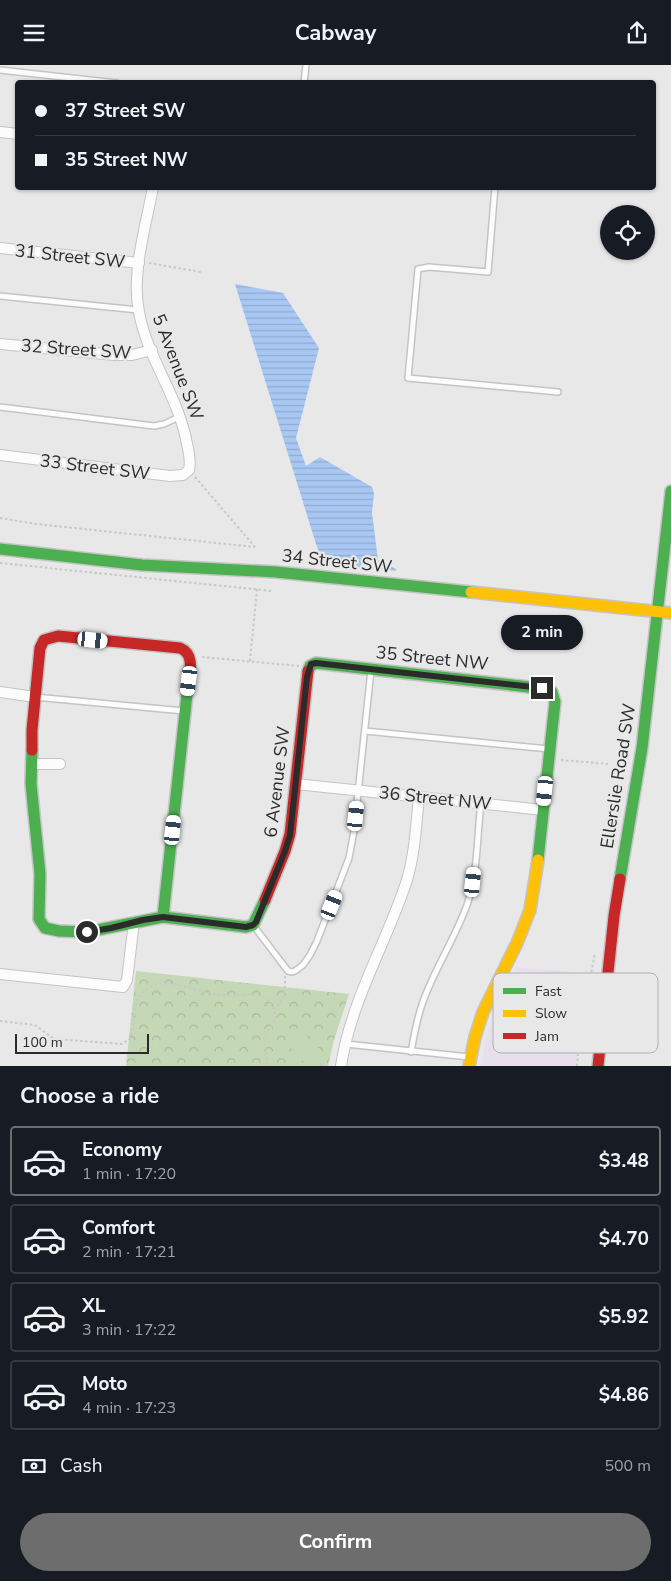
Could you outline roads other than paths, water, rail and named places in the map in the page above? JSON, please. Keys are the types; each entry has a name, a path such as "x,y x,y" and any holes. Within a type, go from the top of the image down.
{"street":[{"path":"0,132 15,134"},
{"name":"5 Avenue SW","path":"152,190 139,262 138,310 146,336 181,416 189,452 189,470"},
{"name":"31 Street SW","path":"0,249 139,262"},
{"name":"32 Street SW","path":"0,344 115,355 132,355 152,350"},
{"name":"33 Street SW","path":"0,455 170,476 183,475 189,470"},
{"name":"Ellerslie Road SW","path":"607,973 641,758 671,491"},
{"name":"34 Street SW","path":"0,549 142,565 276,572 671,613"},
{"path":"163,917 191,665 189,655 185,650 171,647 58,636 44,640 40,647 31,764 31,784 40,874 40,922 45,928 76,932 111,928 163,917 246,927 253,925"},
{"name":"35 Street NW","path":"309,667 311,664 316,663 542,688 552,692 555,702 549,754"},
{"name":"6 Avenue SW","path":"253,925 258,919 288,844 292,826 309,667"},
{"path":"0,692 35,697"},
{"path":"502,973 530,910 536,879 549,754"},
{"path":"31,764 60,763"},
{"name":"36 Street NW","path":"296,784 543,810"},
{"path":"341,1066 366,981 407,880 413,853 419,797"},
{"path":"0,974 123,987 127,980 134,922"},
{"path":"470,1062 483,1012 493,992"},
{"name":"Ellerslie Road SW","path":"598,1066 599,1053"}],"lane":[{"path":"304,80 306,65"},
{"path":"0,70 90,80"},
{"path":"495,190 488,272 429,267 418,269 408,378 558,392"},
{"path":"0,296 138,310"},
{"path":"0,407 154,426 164,424 181,416"},
{"path":"253,925 288,971 295,971 303,965 317,941 349,858 371,669"},
{"path":"35,697 186,712"},
{"path":"365,731 549,754"},
{"path":"411,1052 427,990 461,920 468,900 473,882 481,803"},
{"path":"346,1044 470,1062"}],"water":[{"path":"235,284 283,293 319,348 296,438 306,466 320,457 372,487 374,493 372,513 378,560 396,569 396,571 328,564 320,554"}]}
